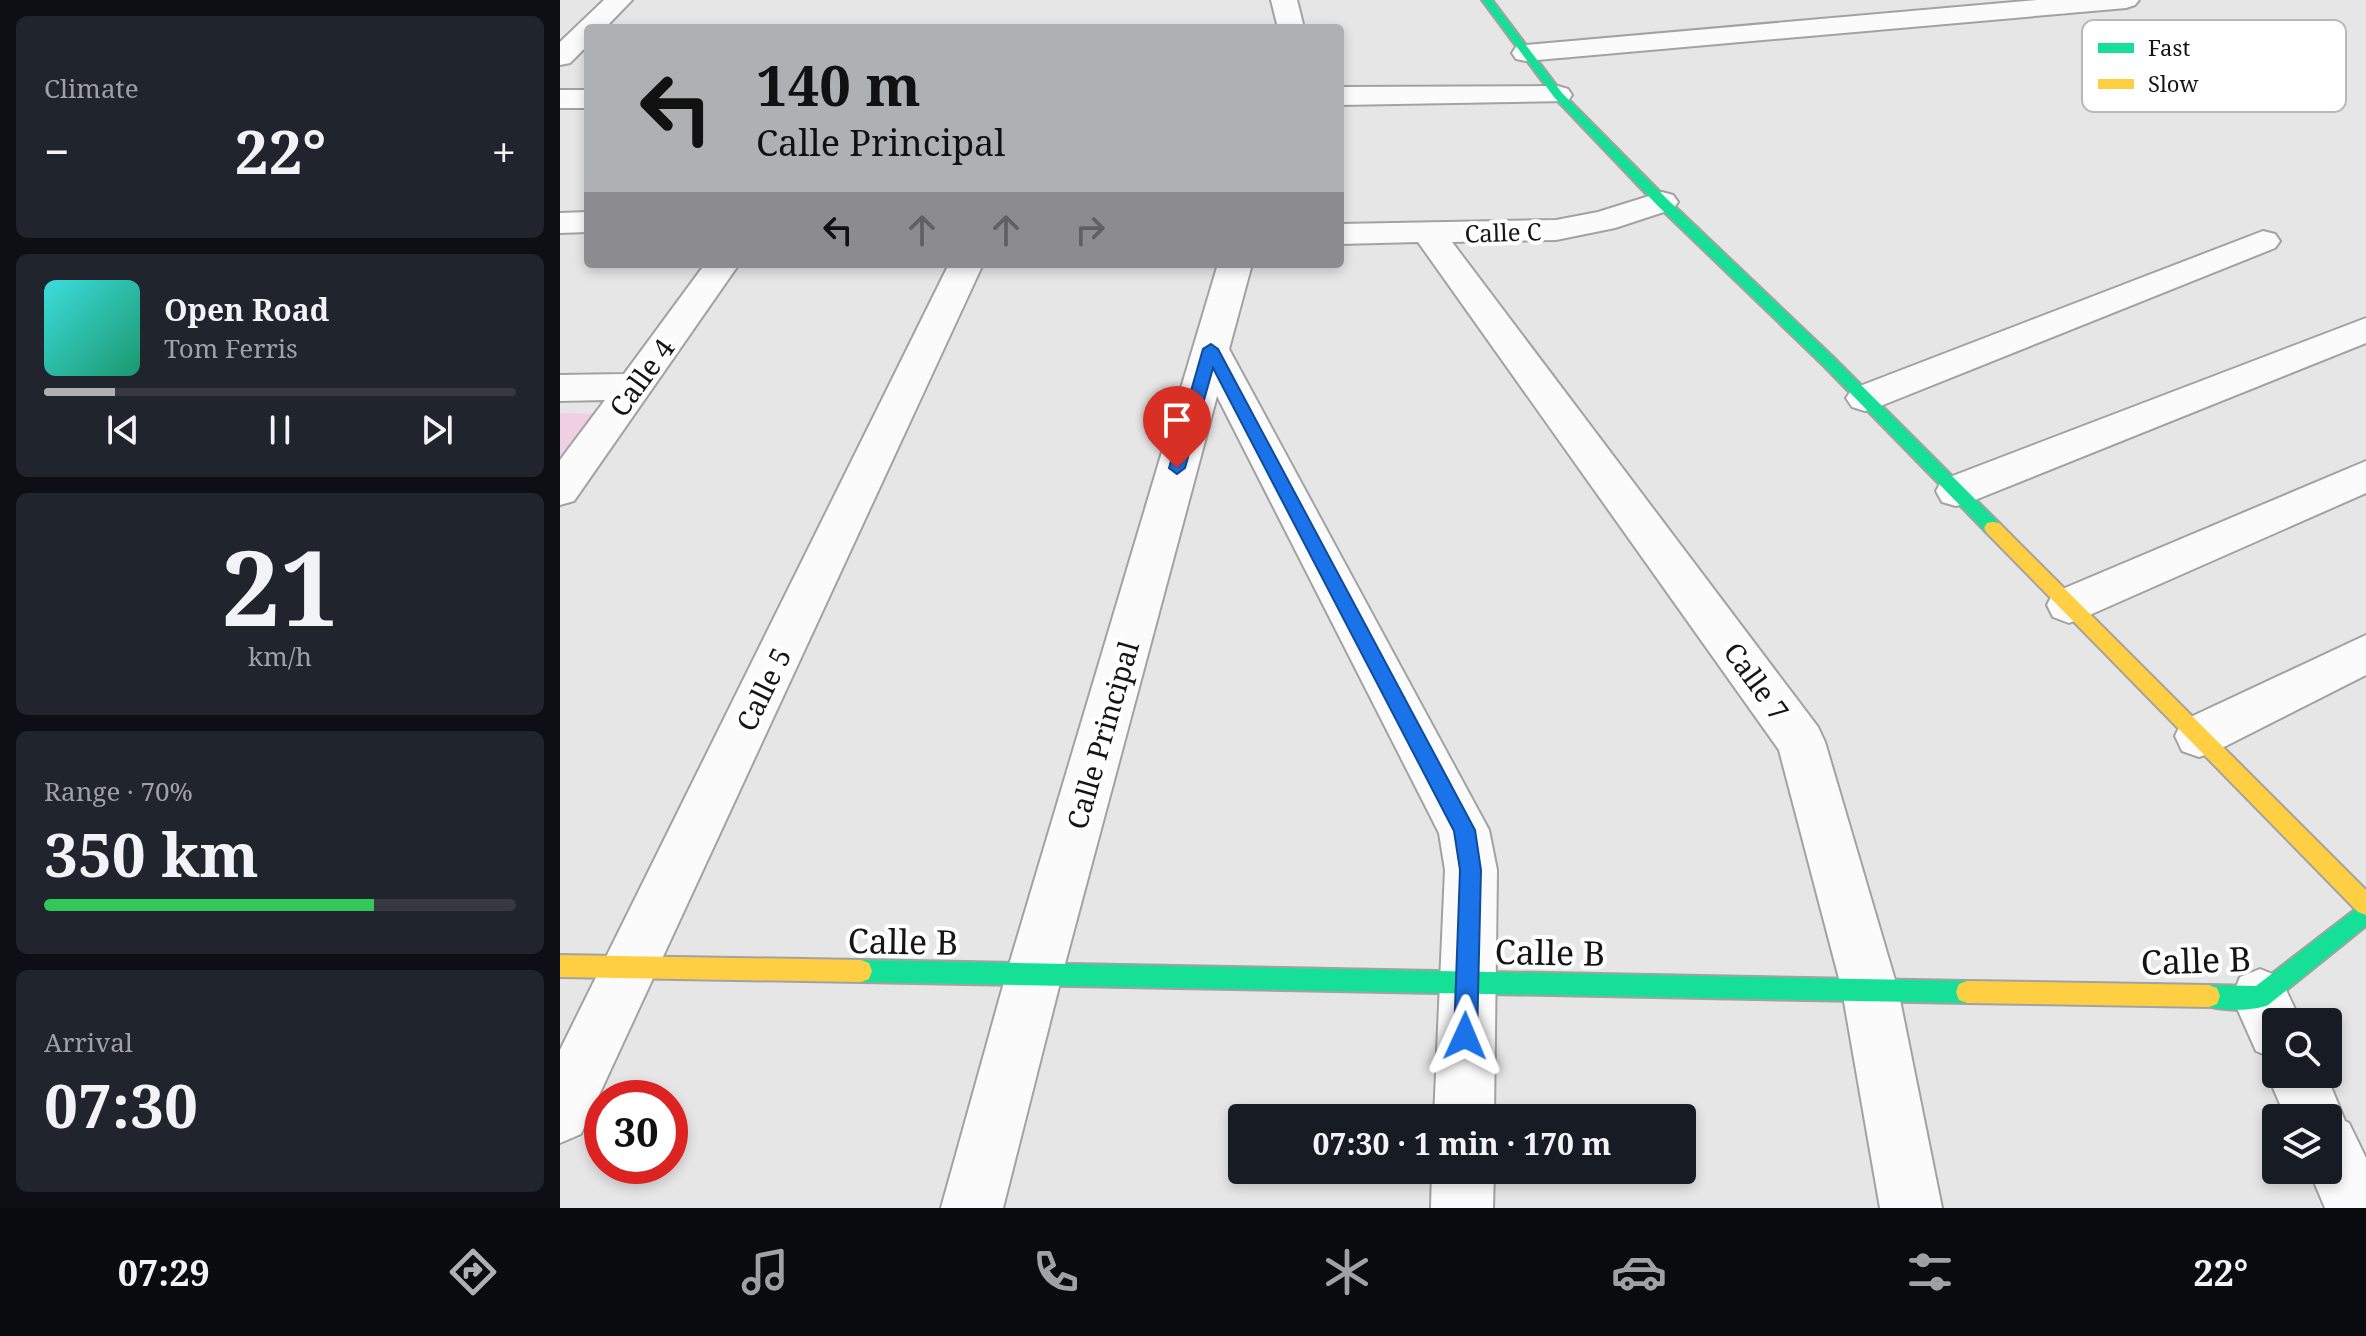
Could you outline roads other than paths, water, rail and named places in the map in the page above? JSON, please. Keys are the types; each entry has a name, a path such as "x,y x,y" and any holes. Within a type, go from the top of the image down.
{"street":[{"path":"594,24 619,0"},
{"path":"1284,0 1290,24"},
{"path":"1487,0 1558,95 1662,202 1865,398 2366,905"},
{"path":"1526,53 2126,0"},
{"path":"560,57 584,34"},
{"path":"1344,96 1558,95"},
{"path":"560,99 584,99"},
{"name":"Calle C","path":"1344,234 1579,228 1662,202"},
{"path":"560,223 584,222"},
{"name":"Calle 7","path":"1429,234 1801,742 1870,990 1911,1208"},
{"path":"1865,398 2263,241"},
{"name":"Calle 4","path":"560,490 719,268"},
{"name":"Calle 5","path":"560,1113 964,268"},
{"name":"Calle Principal","path":"972,1208 1034,975 1234,268"},
{"path":"1956,491 2366,330"},
{"path":"1211,349 1464,830 1471,870 1464,1104"},
{"path":"560,388 634,386"},
{"path":"2069,605 2366,476"},
{"path":"2199,736 2366,654"},
{"name":"Calle B","path":"2274,1008 2366,912"},
{"name":"Calle B","path":"560,966 1870,990 2262,1014"},
{"path":"2342,1175 2357,1208"},
{"path":"1462,1208 1463,1184"}]}
